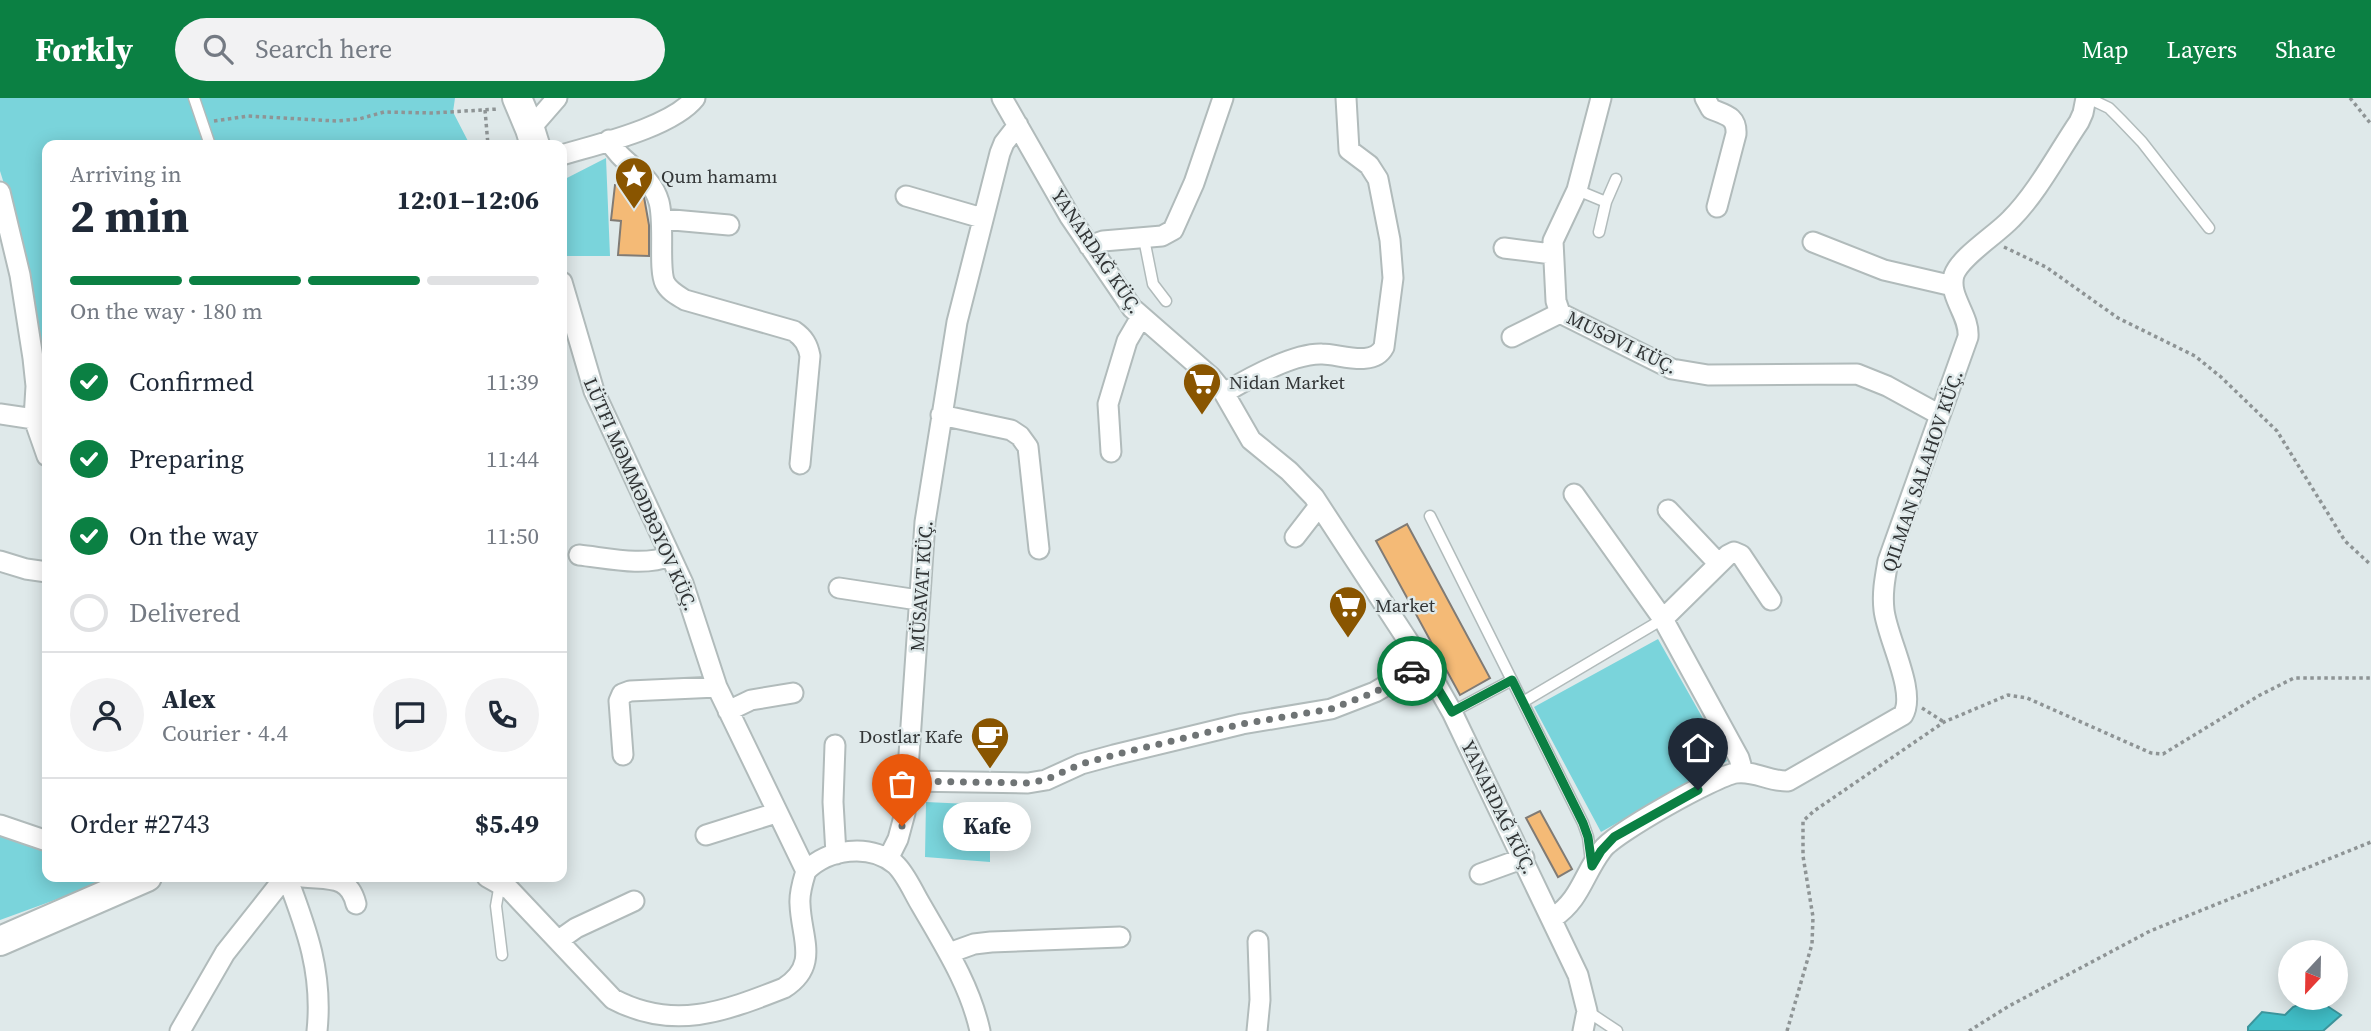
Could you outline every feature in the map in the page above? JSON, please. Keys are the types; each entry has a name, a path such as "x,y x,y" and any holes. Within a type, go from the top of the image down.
{"street":[{"path":"526,120 557,98"},
{"path":"567,154 669,118 683,110 695,98"},
{"name":"YANARDAĞ KÜÇ.","path":"1002,98 1089,246 1141,317 1211,377 1224,393 1251,440 1303,485 1320,506 1423,664 1452,712 1553,918 1578,975 1585,1021"},
{"path":"1089,246 1103,241 1162,236 1173,230 1194,183 1223,98"},
{"path":"1224,393 1248,379 1308,355 1368,359 1381,353 1384,347 1393,278 1390,240 1374,172 1349,150 1346,98"},
{"name":"MUSƏVI KÜÇ.","path":"1601,98 1577,190 1558,229 1552,254 1556,302 1560,313 1672,369 1689,374 1845,372 1887,386 1940,415"},
{"path":"1705,98 1711,109 1732,117 1737,124 1717,207"},
{"path":"1553,918 1571,904 1608,842 1626,830 1718,779 1743,772 1779,782 1795,778 1903,715 1908,703 1888,632 1883,588 1888,561 1968,337 1966,323 1954,295 1954,276 1965,257 1990,239 2013,217 2079,122 2087,98"},
{"name":"MÜSAVAT KÜÇ.","path":"888,859 902,826 908,781 925,522 957,322 982,218 1004,143 1018,125"},
{"path":"609,141 617,153 650,182 660,204 662,276 674,294 794,331 803,337 810,356 800,464"},
{"path":"0,192 20,275 36,386 34,419 42,442"},
{"path":"906,196 982,218"},
{"path":"662,219 729,225"},
{"path":"1813,242 1884,270 1953,286"},
{"path":"1504,248 1552,254"},
{"name":"LÜTFI MƏMMƏDBƏYOV KÜÇ.","path":"567,299 594,391 691,605 717,687 806,871"},
{"path":"1512,337 1560,313"},
{"path":"1111,452 1108,404 1127,341 1141,317"},
{"path":"0,414 34,419"},
{"path":"941,415 1011,430 1020,436 1028,447 1039,549"},
{"path":"1574,494 1663,619 1739,758 1743,772"},
{"path":"1295,537 1320,506"},
{"path":"1668,510 1718,563"},
{"path":"1663,619 1718,563 1734,552 1741,555 1771,600"},
{"path":"579,555 641,561 660,561 670,556"},
{"path":"0,561 42,571"},
{"path":"839,588 918,600"},
{"path":"908,781 1028,783 1045,780 1081,764 1114,755 1242,724 1331,709 1375,692 1423,664"},
{"path":"623,755 619,701 622,694 630,691 717,687"},
{"path":"728,711 751,700 793,693"},
{"path":"835,745 833,802 836,854"},
{"path":"706,835 776,813"},
{"path":"0,825 42,839"},
{"path":"496,882 510,890 600,987 626,1009 660,1026 694,1021 715,1023 784,988 805,966 800,903 806,871 815,862 836,854 862,851 877,854 897,866 949,953 965,985 980,1031"},
{"path":"1480,874 1524,858"},
{"path":"0,941 136,882"},
{"path":"180,1031 225,953 282,882"},
{"path":"288,882 315,958 319,998 317,1031"},
{"path":"330,882 347,885 353,890 356,904"},
{"path":"559,940 576,928 634,901"},
{"path":"949,953 974,944 991,942 1120,937"},
{"path":"1257,1031 1260,1000 1258,941"}],"lane":[{"path":"194,98 208,140"},
{"path":"2087,98 2109,108 2141,142 2209,228"},
{"path":"1598,232 1616,179"},
{"path":"1577,190 1606,202"},
{"path":"1144,239 1153,284 1166,301"},
{"path":"1430,516 1583,823 1592,866"},
{"path":"1523,702 1663,619"},
{"path":"1452,712 1512,680"},
{"path":"493,882 502,955"},
{"path":"1585,1021 1617,1031"}],"path":[{"path":"2350,98 2371,124"},
{"path":"485,110 488,140"},
{"path":"202,124 248,116 336,121 359,119 384,112 485,110 526,120"},
{"path":"1990,239 2046,267 2118,318 2194,356 2221,377 2277,431 2344,541 2371,565"},
{"path":"1787,1031 1812,944 1813,917 1803,856 1803,821 1944,722 2008,695 2027,698 2151,753 2163,754 2260,695 2294,678 2371,678"},
{"path":"1908,703 1924,709 1944,722"},
{"path":"1969,1031 2009,1006 2150,931 2371,842"}],"shaded area":[{"path":"0,98 455,98 453,112 467,140 42,140 42,426 17,225 0,171"},
{"path":"606,158 610,256 567,256 567,178"},
{"path":"1658,639 1727,761 1601,832 1534,707"},
{"path":"926,802 990,805 990,862 925,857"},
{"path":"0,833 42,847 42,882 104,882 0,920"},
{"path":"2290,1010 2333,1010 2341,1015 2323,1031 2248,1031 2248,1027 2262,1012 2285,1015"}],"building":[{"path":"615,185 634,185 644,197 649,225 649,256 618,255 621,221 611,220"},
{"path":"1407,524 1490,678 1460,695 1376,541"},
{"path":"1540,811 1572,869 1558,877 1526,818"}],"way so far":[{"path":"902,826 908,781 1028,783 1045,780 1081,764 1114,755 1242,724 1331,709 1375,692 1412,671"}],"place":[{"name":"Qum hamamı","path":"634,210"},
{"name":"Nidan Market","path":"1202,416"},
{"name":"Market","path":"1348,639"},
{"name":"Dostlar Kafe","path":"990,770"},
{"name":"Kafe","path":"902,826"}],"route":[{"path":"1412,671 1423,664 1452,712 1512,680 1583,823 1592,866 1614,837 1698,790"}]}
